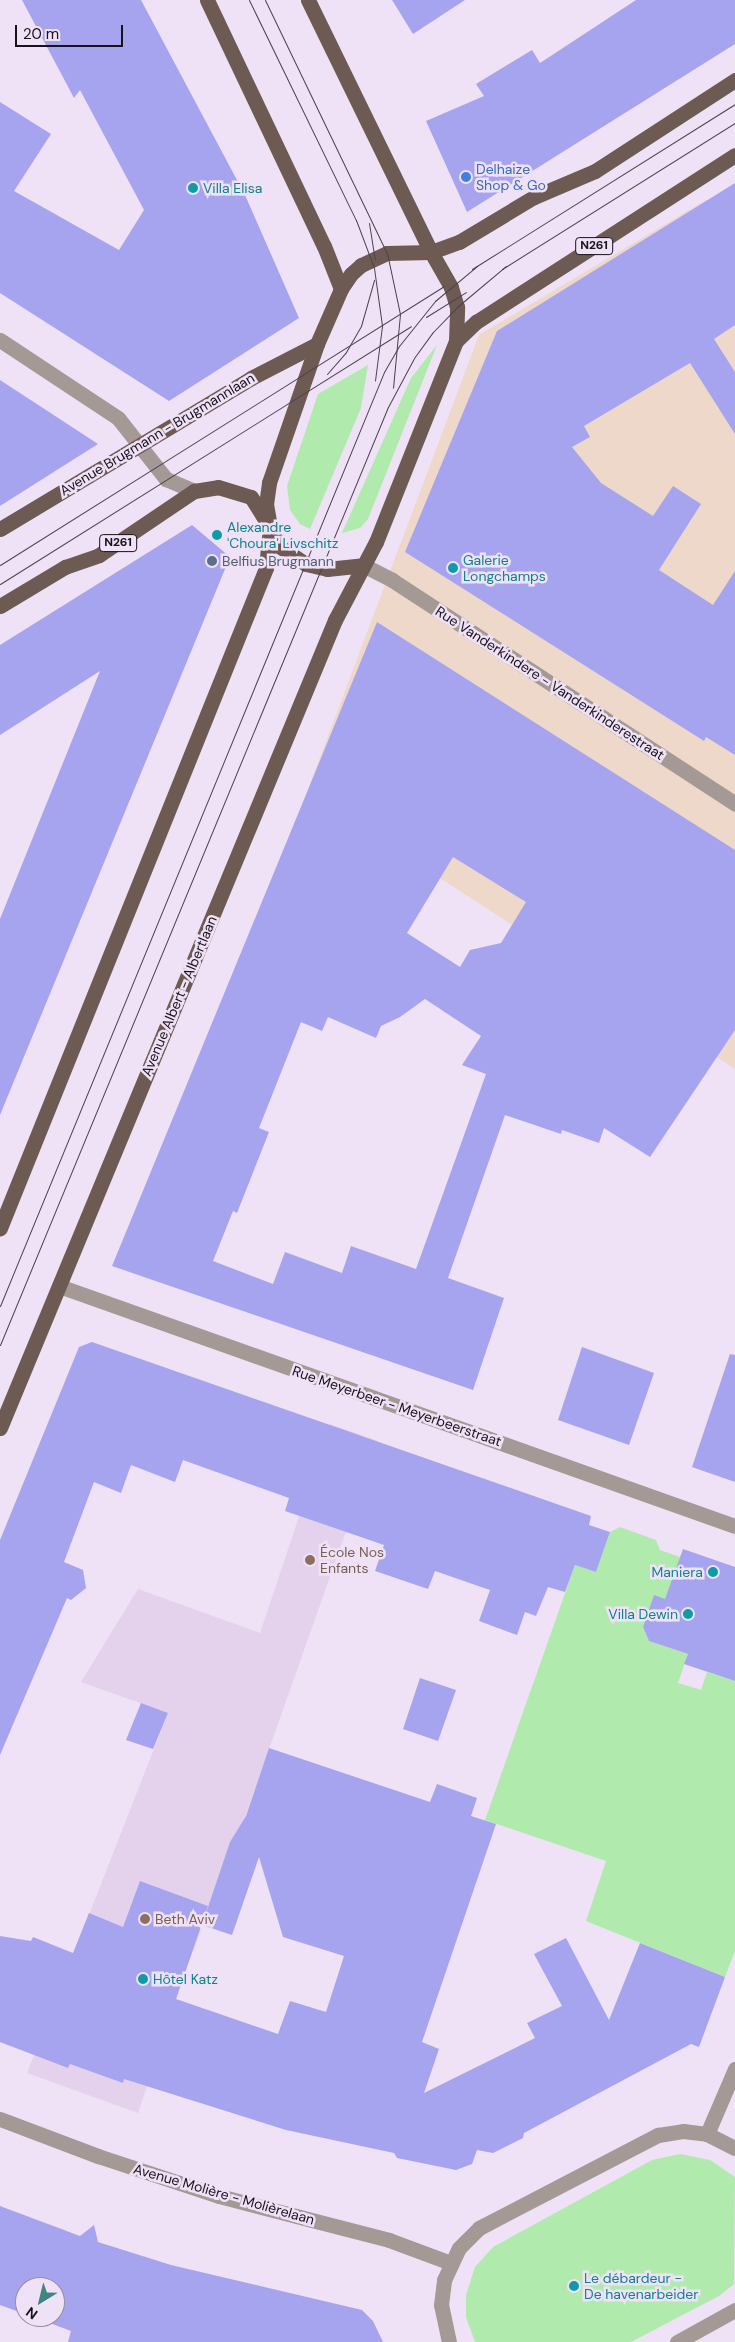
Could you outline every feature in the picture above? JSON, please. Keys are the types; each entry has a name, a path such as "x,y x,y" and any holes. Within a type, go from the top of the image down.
{"main road":[{"path":"208,0 324,246 341,290"},
{"path":"308,0 451,287 456,307 456,341"},
{"path":"0,1228 266,568 270,526 266,504 273,466 316,344 341,290 351,274 371,260 403,251 432,252 459,242 534,197 595,171 735,80"},
{"name":"N261","path":"456,341 476,322 735,155"},
{"name":"Avenue Albert - Albertlaan","path":"0,1428 335,620 379,534 456,341"},
{"name":"Avenue Brugmann - Brugmannlaan","path":"0,530 251,378 316,344"},
{"path":"194,491 218,487 251,496 270,526 279,546 306,564 327,569 363,565"},
{"name":"N261","path":"0,606 65,567 98,555 194,491"}],"street":[{"path":"0,340 118,418 141,444 166,478 194,491"},
{"name":"Rue Vanderkindere - Vanderkinderestraat","path":"363,565 392,580 735,804"},
{"name":"Rue Meyerbeer - Meyerbeerstraat","path":"59,1286 735,1526"},
{"path":"707,2134 735,2069"},
{"name":"Avenue Molière - Molièrelaan","path":"0,2119 98,2156 200,2190 389,2240 451,2264"},
{"path":"449,2342 441,2305 451,2264 459,2248 480,2228 637,2144 658,2135 683,2131 707,2134 735,2148"},
{"path":"677,2342 735,2310"}],"shaded area":[{"path":"706,200 735,246 735,1069 307,792 479,335"},
{"path":"330,1424 378,1441 244,1820 188,1964 138,2113 27,2073 168,1713 81,1682 138,1589 260,1633"}],"green space":[{"path":"437,345 368,519 360,528 342,533 411,378"},
{"path":"368,365 361,408 310,529 300,524 290,510 287,486 318,394"},
{"path":"620,1527 656,1540 660,1550 680,1557 670,1601 654,1596 643,1627 649,1641 688,1654 678,1683 701,1690 707,1672 735,1681 735,1951 725,1977 586,1921 606,1861 485,1820 575,1565 596,1572 610,1532"},
{"path":"680,2154 710,2160 735,2177 734,2284 719,2296 631,2342 475,2342 466,2317 466,2295 475,2267 493,2247 652,2160"}],"building":[{"path":"22,0 141,0 245,195 299,318 169,401 0,293 0,102 51,134 14,191 119,250 144,210 80,90 74,98"},
{"path":"392,0 465,0 413,34"},
{"path":"636,0 735,0 735,44 467,212 426,121 484,96 476,84 532,50 540,63"},
{"path":"735,183 735,325 714,339 735,372 735,434 690,363 584,426 590,437 572,447 601,483 653,516 673,486 701,504 659,570 713,605 735,571 735,755 706,737 704,741 405,552 497,331"},
{"path":"0,380 98,444 0,506"},
{"path":"192,525 230,557 0,1115 0,919 100,671 0,735 0,645"},
{"path":"377,622 735,850 735,1030 650,1157 604,1128 599,1143 562,1130 561,1134 505,1115 448,1278 504,1298 473,1390 112,1266","holes":["453,857 526,902 501,943 470,950 460,967 407,933","425,999 481,1036 462,1065 486,1074 416,1269 351,1246 342,1273 285,1252 273,1284 213,1261 233,1211 237,1213 269,1132 259,1128 301,1022 322,1031 328,1017 376,1038 381,1026 400,1017"]},
{"path":"92,1342 591,1516 589,1525 610,1532 596,1572 575,1565 565,1592 548,1587 536,1616 525,1612 517,1635 479,1621 490,1590 435,1571 428,1589 375,1571 384,1545 285,1511 289,1498 183,1460 175,1482 131,1465 121,1493 94,1482 64,1562 83,1570 86,1588 71,1600 67,1598 0,1755 0,1540 79,1347"},
{"path":"582,1347 654,1373 629,1445 558,1420"},
{"path":"730,1354 735,1355 735,1482 692,1467"},
{"name":"Villa Dewin","path":"683,1549 735,1567 735,1681 684,1664 688,1654 649,1641 643,1627 654,1595 665,1599"},
{"path":"420,1678 456,1690 438,1741 403,1729"},
{"path":"141,1703 168,1713 153,1749 126,1740"},
{"path":"269,1748 430,1802 437,1784 477,1798 471,1816 496,1824 422,2042 439,2049 424,2093 535,2038 527,2023 562,2006 534,1954 566,1938 609,2020 640,1943 725,1977 699,2047 691,2044 524,2133 523,2138 493,2153 477,2150 472,2164 456,2170 397,2158 394,2153 286,2130 124,2079 123,2083 70,2064 68,2068 0,2042 0,1936 31,1941 33,1937 73,1953 89,1913 123,1927 140,1881 208,1906 176,1999 278,2034 290,2001 326,2012 344,1956 283,1937 259,1857 232,1935 202,1925 230,1842 246,1816"},
{"path":"0,2206 80,2236 94,2225 98,2242 171,2265 362,2310 373,2321 383,2342 68,2342 71,2331 60,2327 65,2327 65,2277 15,2277 15,2310 0,2305"}],"tram line":[{"path":"249,0 356,220 374,268 382,326 375,381"},
{"path":"265,0 387,253 400,314 393,388"},
{"path":"472,269 735,104"},
{"path":"502,269 735,123"},
{"path":"369,223 375,260"},
{"path":"0,1306 384,372 399,346 435,301 477,266"},
{"path":"0,1345 388,407 414,358 433,332 457,307 506,266"},
{"path":"327,374 346,352 361,326 374,280"},
{"path":"0,565 444,286"},
{"path":"426,317 466,292"},
{"path":"0,584 411,326"}],"place":[{"name":"Delhaize Shop & Go","path":"466,177"},
{"name":"Villa Elisa","path":"193,188"},
{"name":"Alexandre 'Choura' Livschitz","path":"217,535"},
{"name":"Belfius Brugmann","path":"212,561"},
{"name":"Galerie Longchamps","path":"453,568"},
{"name":"École Nos Enfants","path":"310,1560"},
{"name":"Maniera","path":"713,1572"},
{"name":"Villa Dewin","path":"688,1614"},
{"name":"Beth Aviv","path":"145,1919"},
{"name":"Hôtel Katz","path":"143,1979"},
{"name":"Le débardeur - De havenarbeider","path":"574,2286"}]}
